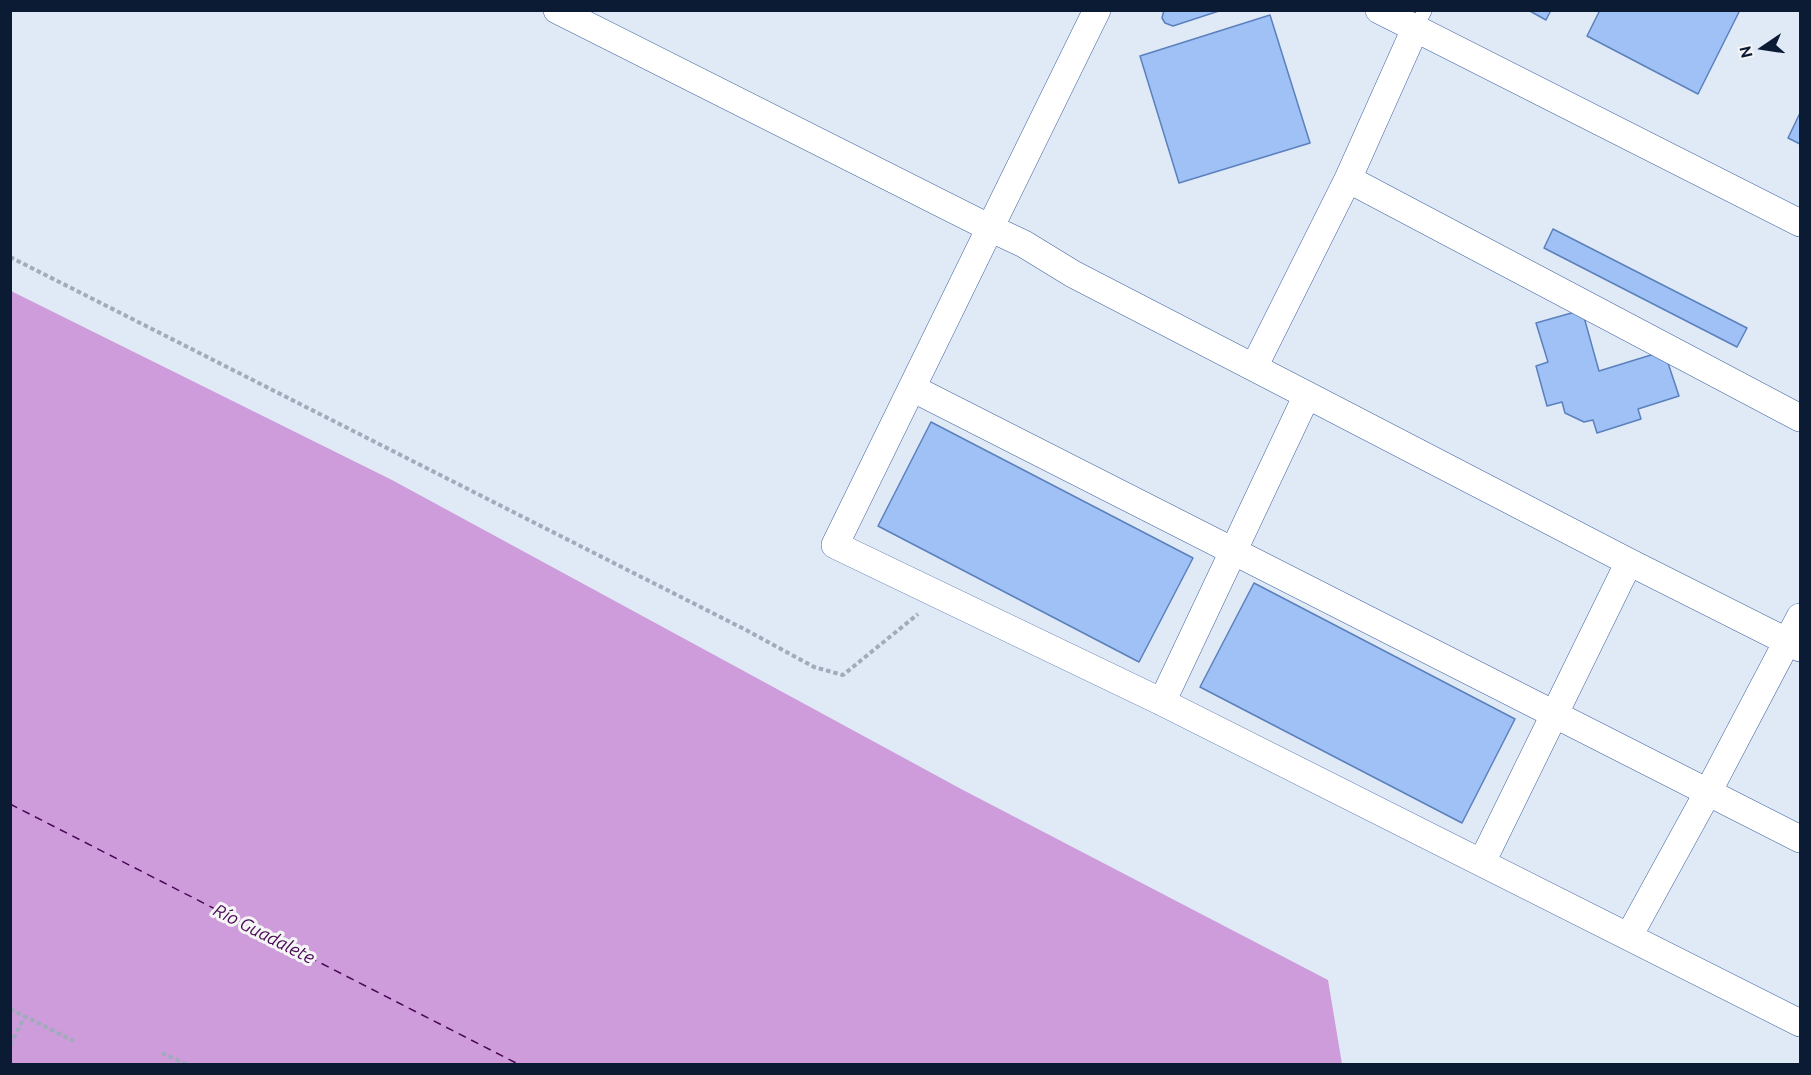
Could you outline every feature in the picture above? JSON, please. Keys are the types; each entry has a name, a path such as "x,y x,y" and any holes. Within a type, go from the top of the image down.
{"street":[{"path":"557,10 1024,244 1073,274 1794,645"},
{"path":"1097,10 835,545 1162,702 1800,1021"},
{"path":"1379,10 1420,20 1800,223"},
{"path":"1254,368 1348,179 1420,20"},
{"path":"1348,179 1800,418"},
{"path":"912,388 1800,838"},
{"path":"1162,702 1307,395"},
{"path":"1482,862 1629,562"},
{"path":"1629,936 1708,792 1794,645 1800,617"}],"path":[{"path":"10,257 746,630 814,668 843,675 940,596"},
{"path":"10,1009 74,1041"},
{"path":"10,1045 26,1016"},
{"path":"162,1053 186,1065"}],"water":[{"name":"Río Guadalete","path":"11,291 392,480 963,790 1328,980 1342,1064 11,1064"}],"building":[{"path":"1164,10 1222,10 1173,26 1165,23 1162,18"},
{"path":"1528,10 1551,10 1546,20"},
{"path":"1600,10 1740,10 1698,94 1587,36"},
{"path":"1270,15 1310,143 1179,183 1140,56"},
{"path":"1800,113 1800,144 1788,138"},
{"path":"1553,229 1747,328 1737,347 1544,248"},
{"path":"1582,310 1599,371 1664,351 1679,396 1638,409 1641,419 1597,433 1593,420 1584,422 1565,413 1562,402 1547,406 1536,366 1548,362 1536,323"},
{"path":"931,422 1193,558 1139,662 878,526"},
{"path":"1254,583 1515,719 1462,823 1200,687"}],"ferry route":[{"path":"10,804 518,1064"}]}
